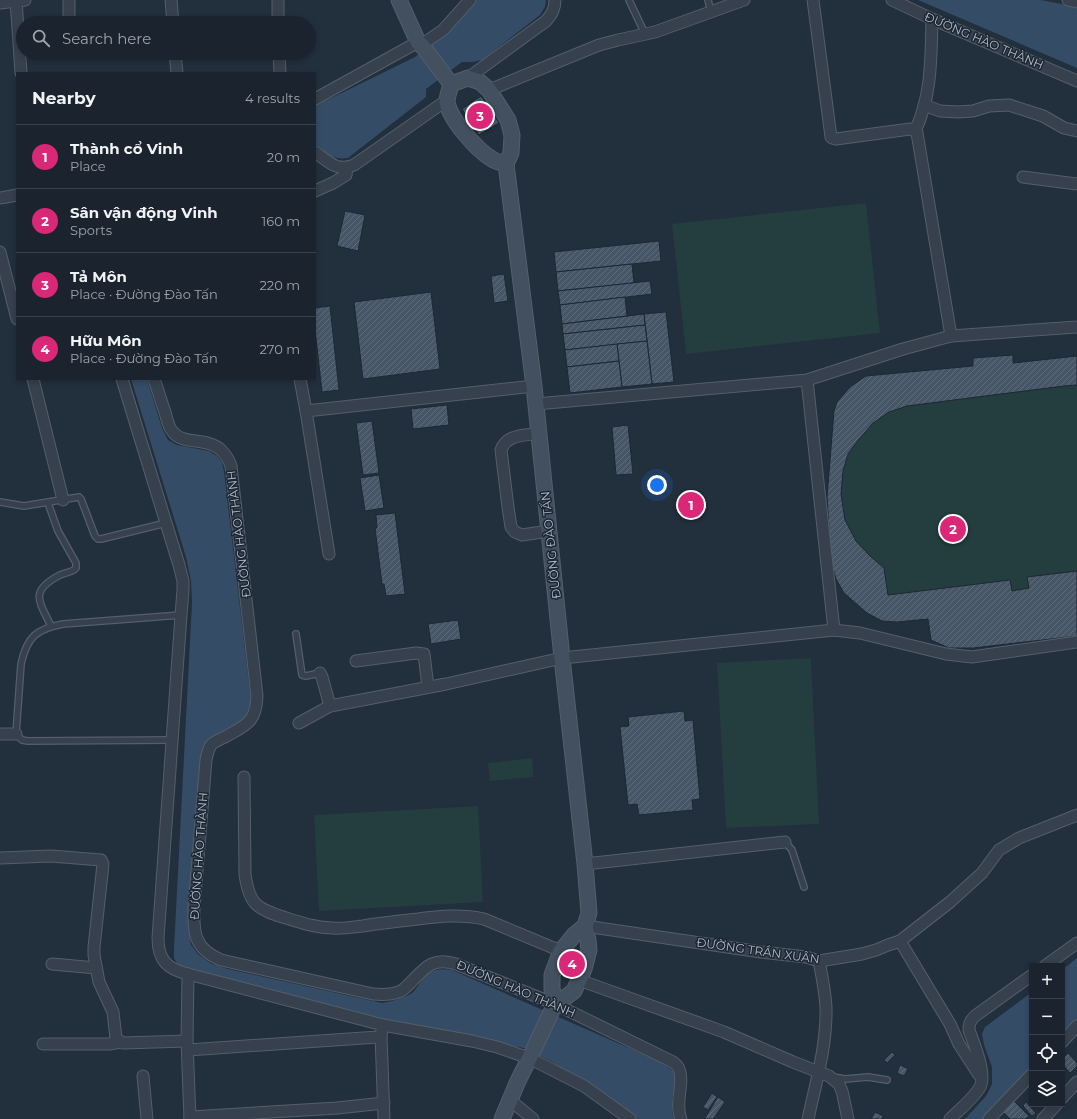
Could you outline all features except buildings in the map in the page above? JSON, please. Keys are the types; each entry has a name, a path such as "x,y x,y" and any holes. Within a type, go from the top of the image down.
{"street":[{"path":"0,2 19,0 19,16"},
{"path":"69,0 69,16"},
{"path":"171,0 172,16"},
{"path":"278,0 278,16"},
{"path":"399,0 421,45 449,80 447,100 451,114 481,152 494,160 506,164"},
{"path":"316,98 421,45 443,30 470,0"},
{"path":"449,80 468,78 546,21 554,10 555,0"},
{"path":"489,90 599,46 665,28 744,0"},
{"path":"813,0 831,137 836,139 910,129 915,131 918,136 951,336"},
{"name":"ĐƯỜNG HÀO THÀNH","path":"892,0 932,19 1077,81"},
{"path":"1068,0 1077,2"},
{"path":"915,131 920,122 929,83 932,19"},
{"path":"21,60 21,72"},
{"path":"176,60 177,72"},
{"path":"279,60 280,72"},
{"name":"ĐƯỜNG ĐÀO TẤN","path":"468,78 480,82 489,90 508,120 512,135 511,153 506,164 534,386 585,864 589,913 585,926 589,950 584,969 574,991 554,1007"},
{"path":"316,153 332,165 340,168 346,168 354,165 447,100"},
{"path":"924,105 940,111 958,112 973,111 989,106 1009,105 1043,116 1064,128 1077,130"},
{"path":"316,191 346,175 346,168"},
{"path":"1023,177 1077,184"},
{"path":"0,198 16,195"},
{"path":"0,252 16,315"},
{"path":"536,404 807,380 903,349 951,336 1077,327"},
{"path":"33,380 63,500"},
{"path":"122,380 183,581 158,945 159,952 166,963 177,972 382,1030 472,1041 531,1055 584,1086 630,1119"},
{"name":"ĐƯỜNG HÀO THÀNH","path":"154,380 169,426 173,433 178,437 213,445 221,450 227,457 231,466 257,696 257,705 249,722 242,728 211,745 206,760 194,908 197,940 205,950 221,960 380,995 401,991 429,965 439,962 451,962 554,1007 673,1062 679,1068 680,1077 678,1105 681,1119"},
{"path":"300,380 329,554"},
{"path":"807,380 834,630"},
{"path":"306,412 534,386"},
{"path":"539,433 512,437 504,443 501,450 511,527 515,532 522,535 549,531"},
{"path":"299,723 330,706 428,687 562,658 834,630 860,633 946,654 972,657 1077,642"},
{"path":"356,661 416,653 424,654 428,687"},
{"path":"320,673 330,706"},
{"path":"0,734 16,734"},
{"path":"244,777 246,883 253,901 258,907 266,912 314,927 334,928 447,916 475,917 484,919 560,951"},
{"name":"ĐƯỜNG TRẦN XUÂN","path":"585,926 819,961 862,954 900,941 950,902 982,873 999,850 1018,838 1077,815"},
{"path":"585,864 785,842"},
{"path":"0,858 51,856 101,860 103,864 94,947 96,968 99,982 113,1012 116,1038 121,1042"},
{"path":"502,1119 518,1081 554,1007 552,975 560,951 574,935 585,926"},
{"path":"900,941 950,1024 959,1044 982,1079"},
{"path":"1049,963 1077,943"},
{"path":"808,1119 818,1072 826,1020 824,992 819,961"},
{"path":"52,964 96,968"},
{"path":"188,974 190,1118 337,1108 384,1103"},
{"path":"950,1119 976,1093 982,1079 981,1068 969,1030 971,1020 1029,977"},
{"path":"578,980 724,1032 829,1076 839,1084 848,1119"},
{"path":"1065,1039 1077,1026"},
{"path":"43,1044 109,1044 121,1042 188,1045 378,1037 382,1030"},
{"path":"382,1030 384,1119"},
{"path":"143,1076 147,1119"},
{"path":"989,1119 1029,1077"},
{"path":"1065,1095 1077,1082"},
{"path":"510,1100 533,1119"},
{"path":"1043,1119 1054,1107"}],"lane":[{"path":"629,0 645,34"},
{"path":"708,0 711,12"},
{"path":"0,502 24,506 79,497 95,536 101,539 166,523"},
{"path":"48,503 58,531 76,563 76,568 71,572 65,573 53,580 42,589 39,594 39,601 51,626"},
{"path":"172,740 28,741 22,740 16,734 23,654 38,632 51,626 63,624 181,615"},
{"path":"296,634 302,675 306,676 320,673"},
{"path":"785,842 792,850 804,887"},
{"path":"829,1076 845,1079 868,1077 888,1080"}],"green space":[{"path":"866,203 880,333 686,354 672,224"},
{"path":"1013,355 1013,363 1077,356 1077,636 973,648 949,648 931,640 928,619 897,622 882,621 867,613 844,593 836,579 831,560 827,497 834,411 837,402 850,387 866,376 973,366 973,358"},
{"path":"811,658 819,824 726,828 717,663"},
{"path":"532,758 534,777 490,781 488,763"},
{"path":"478,806 483,902 319,911 314,815"}],"water":[{"path":"474,0 546,0 545,7 540,15 482,60 462,62 426,89 426,97 348,158 333,157 316,145 316,106 415,57 442,35"},
{"path":"918,0 1041,0 1077,7 1077,68"},
{"path":"131,380 147,380 162,428 168,440 177,445 209,451 217,456 222,462 251,701 248,716 240,723 212,738 202,754 189,930 191,945 199,955 212,964 228,969 382,1003 394,1001 409,995 427,975 434,971 442,969 452,970 663,1063 674,1072 675,1083 672,1099 672,1112 674,1119 636,1119 554,1063 524,1048 384,1020 179,967 174,958 174,948 192,603 191,581 186,557"},
{"path":"1077,958 1077,1020 1065,1033 1065,999 1065,968"},
{"path":"1029,994 1029,1072 986,1119 965,1119 986,1096 992,1084 992,1067 984,1045 982,1034 985,1027"}],"place":[{"name":"Tả Môn","path":"480,116"},
{"name":"Thành cổ Vinh","path":"691,505"},
{"name":"Sân vận động Vinh","path":"953,529"},
{"name":"Hữu Môn","path":"572,964"}]}
